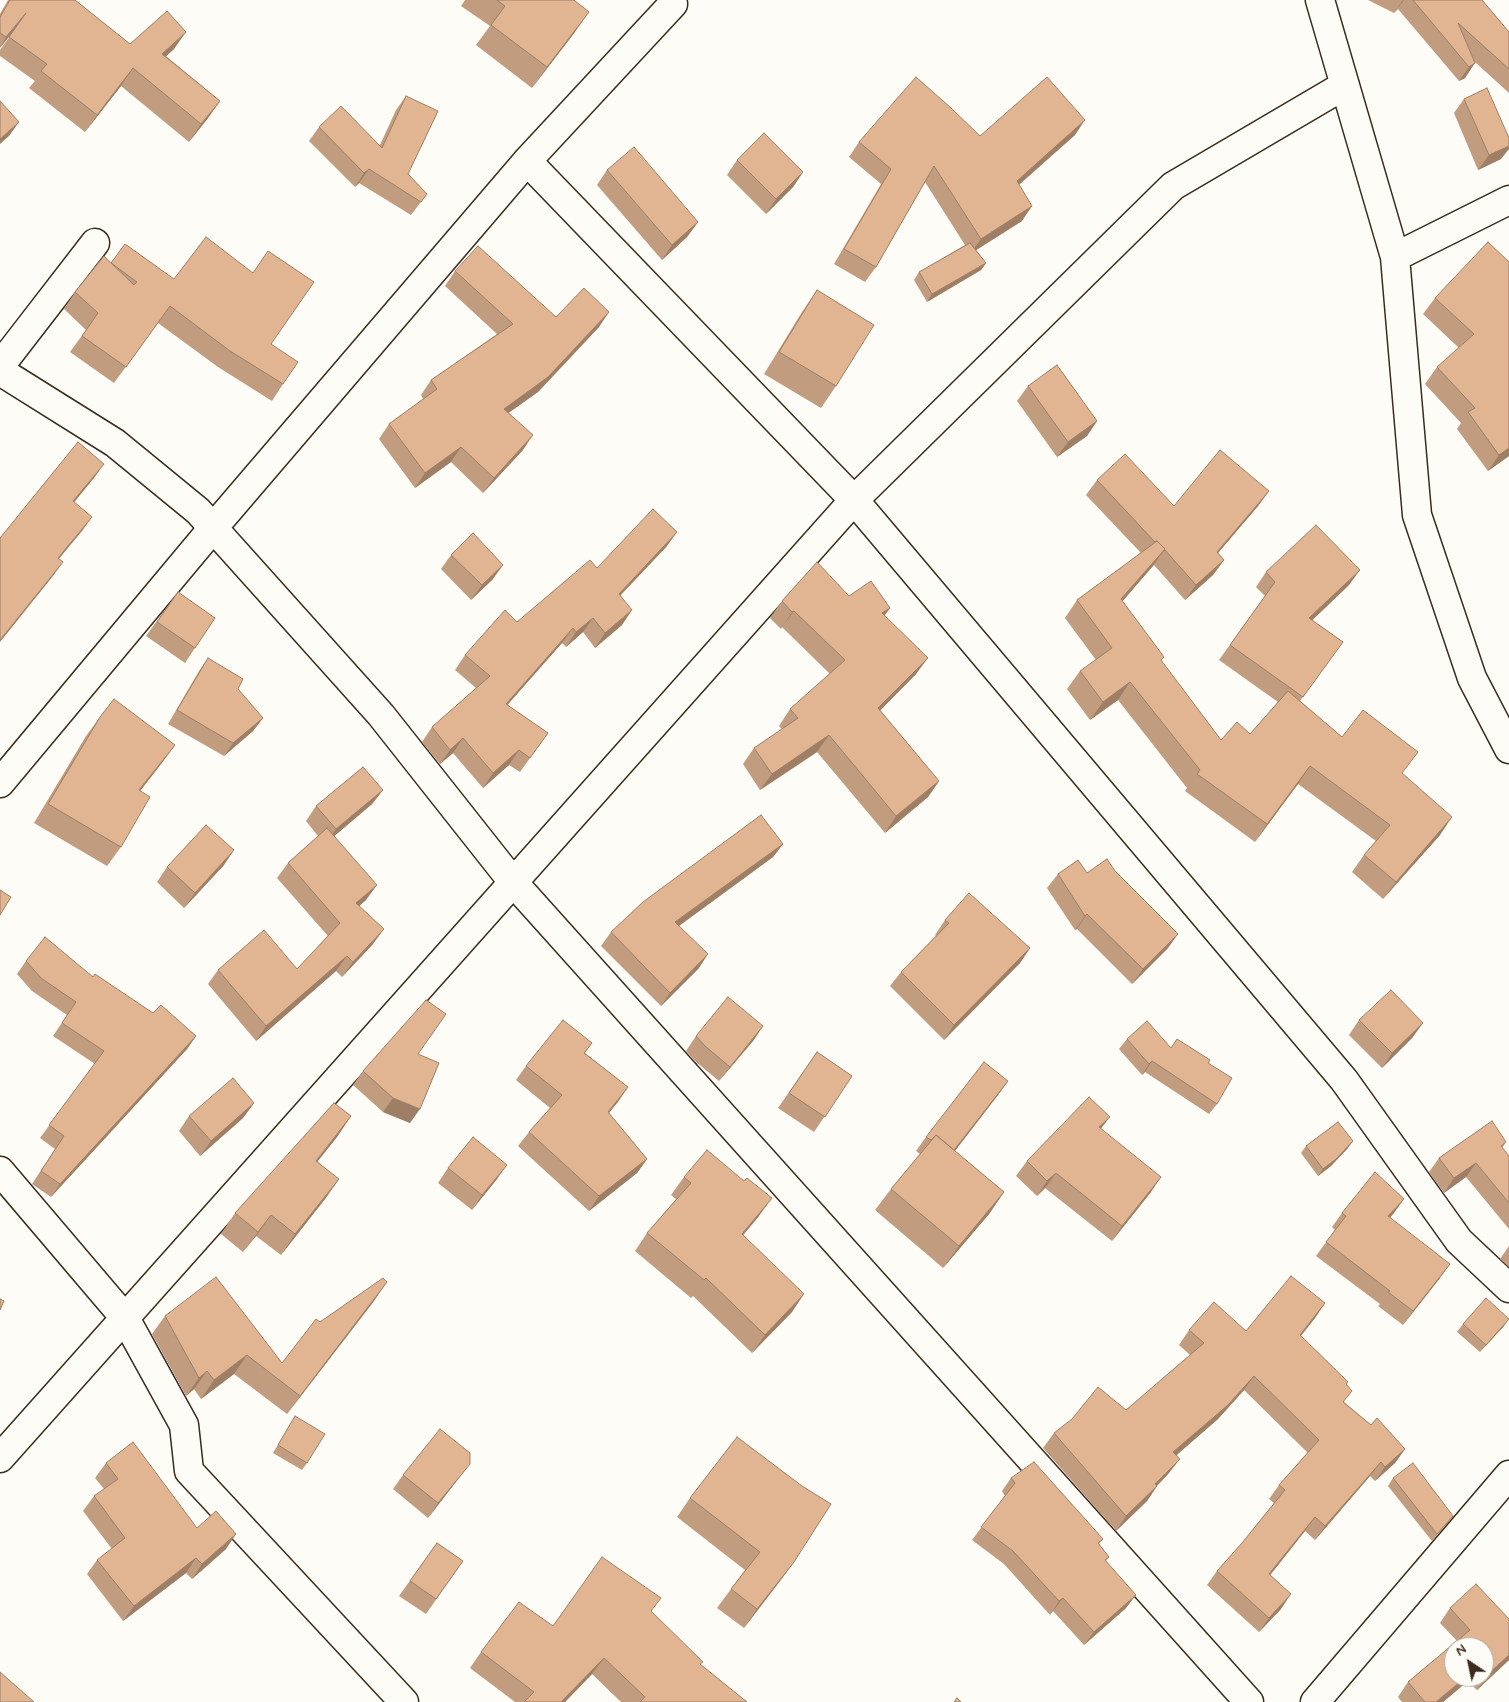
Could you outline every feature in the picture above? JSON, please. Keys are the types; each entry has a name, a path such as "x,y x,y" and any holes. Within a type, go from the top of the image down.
{"street":[{"path":"1320,0 1395,257 1417,514 1472,678 1509,749"},
{"path":"0,783 213,528 527,161 673,4"},
{"path":"0,1458 854,500 1173,186 1344,85"},
{"path":"527,161 854,500 1344,1080 1459,1241 1509,1288"},
{"path":"1395,257 1509,200"},
{"path":"0,366 95,243"},
{"path":"0,371 115,443 198,511 381,715 513,882 1249,1702"},
{"path":"0,1171 125,1318 184,1425 189,1470 404,1702"},
{"path":"1315,1702 1509,1475"}],"building":[{"path":"10,0 75,0 130,44 167,11 186,32 162,54 220,101 201,124 133,68 97,115 41,71 47,64 9,37 26,13 6,37 0,33 0,17"},
{"path":"497,0 574,0 589,12 547,67 491,25 505,6"},
{"path":"1413,0 1482,0 1509,32 1509,69 1458,23 1475,63 1469,67"},
{"path":"916,77 980,136 1047,77 1085,120 1017,181 1032,206 981,239 934,166 876,267 844,249 891,169 859,142"},
{"path":"1487,88 1509,138 1509,146 1489,155 1464,99"},
{"path":"406,96 438,111 408,174 427,194 421,202 369,169 364,173 319,127 341,106 382,148"},
{"path":"0,101 19,122 0,139"},
{"path":"764,133 803,172 776,199 737,160"},
{"path":"634,147 698,222 672,245 607,170"},
{"path":"206,237 253,273 268,251 314,282 271,344 298,362 283,384 230,351 170,306 126,367 82,336 98,313 75,292 104,256 111,263 125,244 174,279","holes":["112,264 137,282 134,285"]},
{"path":"1488,242 1509,262 1509,448 1499,455 1468,412 1475,408 1437,367 1474,334 1435,298"},
{"path":"970,243 986,263 932,294 919,272"},
{"path":"478,246 556,317 584,288 609,312 548,377 504,409 533,435 494,478 461,447 425,473 389,424 437,389 431,380 513,324 455,271"},
{"path":"817,290 874,325 836,386 779,352"},
{"path":"1057,365 1097,421 1068,442 1028,386"},
{"path":"78,442 104,464 73,501 92,517 58,558 63,562 0,640 0,538"},
{"path":"1220,450 1269,491 1217,552 1224,560 1196,585 1165,550 1163,551 1165,549 1157,541 1155,542 1097,480 1125,454 1174,506"},
{"path":"653,509 677,532 619,594 632,610 605,633 593,618 576,632 573,628 506,704 548,733 530,758 519,750 493,773 463,738 450,750 432,727 490,676 465,655 505,610 517,622 590,560 597,568"},
{"path":"1316,525 1360,570 1309,618 1343,642 1303,697 1230,645 1275,582 1266,572"},
{"path":"473,533 503,565 482,585 451,555"},
{"path":"1157,541 1165,549 1121,599 1164,657 1161,660 1221,740 1237,722 1250,734 1288,691 1342,737 1363,710 1418,752 1402,773 1452,817 1396,882 1364,855 1390,825 1310,766 1267,824 1197,774 1200,770 1130,682 1103,702 1080,671 1112,648 1077,600"},
{"path":"817,562 849,596 871,581 890,608 882,613 928,658 878,708 939,781 896,816 829,735 772,774 754,748 798,718 790,709 845,660 782,601"},
{"path":"178,592 215,618 195,648 157,622"},
{"path":"208,658 243,679 238,689 263,718 233,743 177,710"},
{"path":"114,699 175,745 139,790 150,797 121,847 48,804 100,717"},
{"path":"363,767 383,790 336,829 316,806"},
{"path":"761,815 783,844 675,922 708,954 670,993 611,932 643,902"},
{"path":"206,825 234,850 195,893 167,867"},
{"path":"327,828 377,885 356,903 384,929 353,962 347,956 266,1026 218,970 264,930 297,969 340,923 288,863"},
{"path":"1107,859 1115,871 1178,934 1143,969 1087,914 1085,916 1058,874 1078,860 1087,873"},
{"path":"0,890 11,897 0,915"},
{"path":"969,893 1030,948 954,1025 901,972 949,923 945,920"},
{"path":"45,937 93,977 95,974 153,1013 161,1005 196,1036 60,1184 41,1171 64,1136 49,1125 104,1051 62,1023 76,1002 41,978 26,961"},
{"path":"1391,990 1423,1023 1392,1053 1359,1020"},
{"path":"728,997 763,1026 730,1067 696,1036"},
{"path":"426,1000 446,1014 418,1054 439,1063 420,1109 393,1098 363,1071"},
{"path":"563,1020 592,1043 584,1053 628,1087 608,1112 647,1159 599,1196 529,1132 562,1095 526,1066"},
{"path":"1147,1021 1171,1048 1177,1039 1210,1060 1208,1063 1232,1078 1217,1104 1152,1061 1149,1064 1127,1039"},
{"path":"817,1052 852,1076 825,1117 789,1093"},
{"path":"984,1062 1008,1081 954,1150 936,1135 931,1140 926,1137"},
{"path":"233,1078 254,1103 211,1141 189,1116"},
{"path":"1089,1097 1110,1117 1099,1127 1161,1177 1122,1226 1056,1173 1047,1181 1027,1161"},
{"path":"334,1103 351,1116 316,1161 339,1179 295,1234 271,1215 258,1232 235,1213"},
{"path":"1492,1121 1506,1142 1501,1146 1509,1156 1509,1203 1476,1163 1454,1178 1439,1158"},
{"path":"1338,1122 1353,1141 1336,1159 1323,1169 1306,1146"},
{"path":"936,1135 1004,1192 959,1246 891,1189"},
{"path":"473,1137 507,1165 482,1195 448,1168"},
{"path":"707,1150 744,1181 747,1178 772,1198 742,1234 804,1294 765,1335 706,1278 704,1280 647,1233 691,1183 684,1177"},
{"path":"1375,1172 1404,1199 1388,1216 1450,1264 1413,1311 1326,1242 1346,1216 1342,1213"},
{"path":"1291,1276 1325,1303 1300,1335 1348,1382 1346,1384 1352,1391 1343,1402 1371,1425 1377,1418 1405,1449 1385,1467 1381,1462 1325,1526 1315,1517 1269,1574 1291,1594 1269,1618 1217,1571 1285,1490 1279,1485 1319,1440 1254,1376 1228,1405 1173,1452 1180,1459 1155,1484 1157,1486 1126,1516 1054,1433 1072,1419 1098,1387 1126,1410 1204,1343 1189,1330 1214,1302 1246,1331"},
{"path":"216,1277 282,1363 316,1319 320,1322 383,1278 387,1282 300,1396 247,1355 214,1380 207,1371 199,1378 165,1316"},
{"path":"1486,1298 1509,1319 1486,1345 1463,1324"},
{"path":"0,1299 4,1301 0,1310"},
{"path":"295,1416 325,1434 307,1463 278,1445"},
{"path":"440,1429 470,1453 470,1464 438,1503 403,1475"},
{"path":"737,1437 802,1486 831,1504 794,1562 757,1609 731,1589 760,1552 690,1498"},
{"path":"133,1442 197,1528 216,1511 236,1534 202,1564 196,1558 134,1606 97,1560 125,1538 94,1496 118,1479 106,1463"},
{"path":"1034,1462 1103,1539 1098,1543 1109,1557 1105,1560 1136,1595 1094,1632 1063,1598 1059,1601 1013,1551 981,1527 1015,1483 1011,1478"},
{"path":"1413,1463 1453,1516 1437,1534 1393,1478"},
{"path":"437,1543 463,1561 436,1599 410,1581"},
{"path":"602,1557 661,1598 651,1611 703,1662 700,1664 747,1702 640,1702 645,1697 604,1658 561,1702 524,1702 534,1692 481,1652 519,1602 553,1626"},
{"path":"1476,1584 1509,1619 1509,1655 1494,1669 1494,1637 1462,1637 1470,1630 1450,1608"},
{"path":"1444,1652 1444,1687 1454,1687 1436,1702 1425,1702 1408,1682"},
{"path":"0,1672 34,1702 0,1702"}]}
